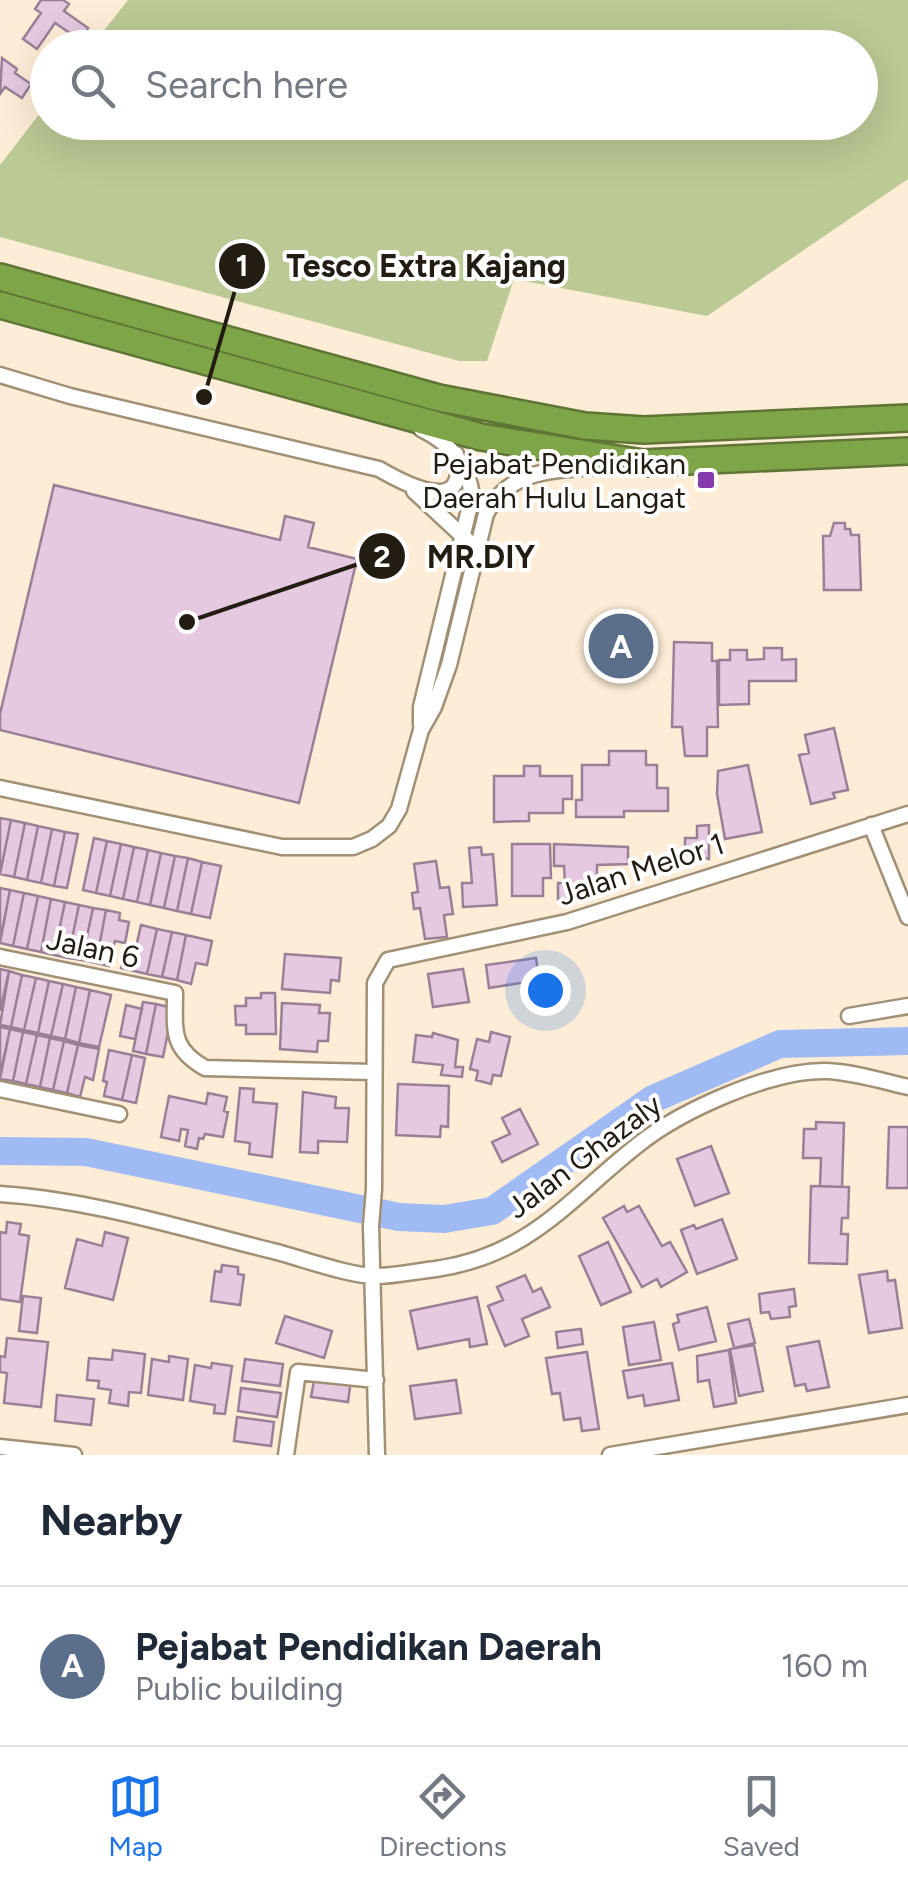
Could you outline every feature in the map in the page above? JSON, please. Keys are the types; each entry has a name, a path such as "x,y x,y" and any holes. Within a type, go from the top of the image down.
{"highway":[{"path":"0,278 91,316 385,412 481,437 644,463 908,451"},
{"path":"0,305 91,316 439,398 586,426 644,430 908,418"}],"street":[{"path":"0,375 70,396 378,470 428,493 445,492 457,475 456,454"},
{"path":"0,788 282,847 353,847 389,826 399,809 421,730 422,707 470,510 471,483 456,454 432,434 385,412"},
{"path":"421,730 449,665 486,514 495,496 520,478 644,463"},
{"path":"411,488 463,539 478,544"},
{"name":"Jalan Melor 1","path":"374,1072 374,983 388,960 567,922 908,814"},
{"path":"871,825 908,917"},
{"name":"Jalan 6","path":"0,956 175,993 175,1035 184,1056 204,1068 374,1072"},
{"path":"850,1016 908,1006"},
{"name":"Jalan Ghazaly","path":"0,1194 96,1207 374,1276 457,1265 499,1251 543,1227 639,1144 702,1104 748,1088 821,1071 908,1086"},
{"path":"374,1072 374,1189 370,1226 377,1455"},
{"path":"0,1089 119,1114"},
{"path":"286,1455 298,1372 376,1380"},
{"path":"610,1455 908,1404"},
{"path":"0,1446 74,1455"}],"green space":[{"path":"128,0 908,0 908,179 707,316 514,279 487,361 459,361 0,237 0,165 30,126 30,140 878,140 878,30 104,30"}],"building":[{"path":"41,0 63,0 69,4 64,11 88,28 65,30 55,23 50,30 30,30 30,44 23,39 41,13 35,9"},
{"path":"2,58 30,86 22,98 5,87 0,94"},
{"path":"54,485 280,540 285,516 314,523 308,547 357,559 299,803 0,730 0,714"},
{"path":"834,523 845,523 851,535 859,535 861,590 824,590 823,536 830,536"},
{"path":"674,642 712,643 712,661 717,661 718,727 707,727 707,756 685,756 682,727 672,727"},
{"path":"764,648 782,648 782,660 796,659 796,681 749,681 749,704 719,705 719,660 730,660 730,650 747,650 747,660 764,659"},
{"path":"834,728 848,790 811,804 799,755 809,753 805,735"},
{"path":"609,751 646,751 646,765 657,765 657,788 668,788 668,811 624,811 624,817 576,817 576,800 582,800 582,765 609,765"},
{"path":"748,765 762,832 725,839 717,794 718,771"},
{"path":"524,766 540,766 540,776 572,776 572,799 563,799 563,813 529,813 529,821 494,822 494,776 524,776"},
{"path":"0,818 11,820 0,874"},
{"path":"11,820 25,823 14,877 0,874"},
{"path":"25,823 38,826 27,880 14,877"},
{"path":"709,825 709,859 685,854 685,838 697,838 697,826"},
{"path":"38,826 52,829 41,883 27,880"},
{"path":"52,829 65,832 54,886 41,883"},
{"path":"65,832 78,834 67,888 54,886"},
{"path":"94,838 107,841 96,893 83,890"},
{"path":"107,841 121,844 110,896 96,893"},
{"path":"121,844 134,847 123,899 110,896"},
{"path":"512,844 550,844 551,878 543,878 543,896 512,896"},
{"path":"554,844 628,847 628,864 597,865 597,895 558,899 558,883 565,883 564,866 554,866"},
{"path":"134,847 148,850 137,902 123,899"},
{"path":"481,847 482,855 493,854 497,905 463,907 462,883 472,883 469,848"},
{"path":"148,850 161,853 150,905 137,902"},
{"path":"161,853 175,856 164,908 150,905"},
{"path":"175,856 188,858 177,911 164,908"},
{"path":"188,858 202,862 191,914 177,911"},
{"path":"436,861 440,888 449,887 453,914 444,915 447,937 425,939 420,908 414,909 412,893 418,892 414,864"},
{"path":"202,862 221,866 210,918 191,914"},
{"path":"0,888 10,890 0,941"},
{"path":"10,890 24,893 13,946 0,943"},
{"path":"24,893 38,896 27,949 13,946"},
{"path":"38,896 51,899 41,952 27,949"},
{"path":"51,899 65,902 54,955 41,952"},
{"path":"65,902 79,905 68,958 54,955"},
{"path":"79,905 93,908 82,960 68,958"},
{"path":"93,908 106,910 96,963 82,960"},
{"path":"106,910 120,913 119,920 129,922 125,943 115,941 109,966 96,963"},
{"path":"141,925 157,929 147,974 121,968 126,945 136,947"},
{"path":"157,929 172,932 162,977 147,974"},
{"path":"172,932 186,935 177,980 162,977"},
{"path":"186,935 212,941 207,965 196,963 191,984 177,980"},
{"path":"285,954 341,958 339,981 331,980 330,993 282,989"},
{"path":"536,958 539,980 489,988 486,965"},
{"path":"0,969 9,971 0,1011"},
{"path":"463,969 469,1002 433,1007 428,974"},
{"path":"9,971 22,975 11,1027 0,1025"},
{"path":"22,975 36,978 24,1030 11,1027"},
{"path":"36,978 49,981 38,1033 24,1030"},
{"path":"49,981 63,984 51,1036 38,1033"},
{"path":"63,984 76,987 65,1039 51,1036"},
{"path":"76,987 90,990 79,1043 65,1039"},
{"path":"90,990 111,995 99,1047 79,1043"},
{"path":"261,993 275,993 276,1034 246,1034 246,1025 236,1025 235,1006 246,1006 246,998 261,998"},
{"path":"143,1002 156,1004 146,1054 133,1051"},
{"path":"282,1003 320,1005 319,1013 330,1013 328,1041 318,1041 317,1052 280,1049"},
{"path":"156,1004 173,1008 163,1057 146,1054"},
{"path":"126,1005 142,1009 135,1039 120,1036"},
{"path":"0,1027 10,1029 0,1075"},
{"path":"10,1029 23,1032 13,1081 0,1079"},
{"path":"23,1032 37,1035 26,1084 13,1081"},
{"path":"491,1032 510,1037 501,1076 493,1075 491,1084 476,1080 478,1071 470,1069 477,1039 489,1042"},
{"path":"433,1033 458,1040 455,1067 463,1067 462,1077 441,1075 443,1065 413,1062 416,1035 432,1037"},
{"path":"37,1035 50,1038 40,1087 26,1084"},
{"path":"50,1038 64,1041 53,1090 40,1087"},
{"path":"64,1041 78,1045 67,1093 53,1090"},
{"path":"78,1045 99,1049 93,1080 85,1077 80,1097 67,1093"},
{"path":"109,1050 132,1055 122,1100 104,1096"},
{"path":"132,1055 145,1058 136,1103 122,1100"},
{"path":"398,1084 449,1086 448,1127 441,1126 440,1137 396,1135"},
{"path":"240,1088 254,1089 253,1102 277,1104 272,1157 249,1154 250,1143 235,1141"},
{"path":"303,1092 336,1097 335,1108 349,1108 347,1142 318,1141 318,1153 300,1152"},
{"path":"208,1093 227,1097 223,1137 205,1134 203,1139 199,1138 197,1149 185,1146 188,1130 181,1129 179,1141 161,1137 169,1096 206,1104"},
{"path":"520,1109 538,1144 502,1162 492,1142 510,1134 502,1118"},
{"path":"816,1122 844,1123 842,1187 820,1186 821,1158 803,1158 804,1129 816,1129"},
{"path":"889,1127 908,1127 908,1188 887,1188"},
{"path":"711,1146 729,1193 695,1206 677,1159"},
{"path":"811,1186 849,1187 848,1218 842,1218 841,1234 848,1234 847,1264 809,1263"},
{"path":"624,1206 627,1212 639,1206 662,1246 670,1242 687,1272 661,1287 657,1279 642,1287 603,1218"},
{"path":"722,1219 737,1259 697,1274 681,1230"},
{"path":"7,1222 21,1224 19,1234 29,1236 20,1302 0,1299 0,1232 6,1233"},
{"path":"105,1232 128,1238 113,1300 65,1288 77,1239 102,1246"},
{"path":"608,1242 631,1292 601,1305 579,1256"},
{"path":"222,1265 238,1267 238,1274 244,1275 240,1305 211,1301 215,1271 221,1272"},
{"path":"887,1271 888,1281 895,1280 902,1328 869,1333 859,1275"},
{"path":"525,1275 533,1292 541,1288 550,1307 522,1319 529,1336 505,1346 488,1306 503,1300 497,1287"},
{"path":"794,1289 796,1306 789,1307 790,1317 771,1319 769,1312 761,1313 759,1294"},
{"path":"23,1296 41,1298 37,1333 19,1331"},
{"path":"477,1297 487,1344 470,1347 469,1339 418,1349 410,1311"},
{"path":"707,1307 716,1341 679,1350 673,1324 679,1322 677,1315"},
{"path":"285,1316 332,1331 324,1358 276,1343"},
{"path":"749,1319 755,1343 734,1348 728,1324"},
{"path":"654,1322 661,1360 629,1365 623,1327"},
{"path":"581,1329 583,1344 558,1348 556,1332"},
{"path":"7,1338 48,1342 41,1407 4,1403 7,1373 0,1372 0,1356 5,1357"},
{"path":"819,1341 829,1387 807,1391 805,1384 795,1386 787,1347"},
{"path":"754,1345 763,1391 739,1396 730,1349"},
{"path":"113,1350 145,1354 141,1393 129,1392 128,1406 109,1403 111,1390 98,1388 99,1381 87,1380 89,1358 112,1360"},
{"path":"729,1350 736,1403 714,1407 709,1380 698,1382 697,1356"},
{"path":"587,1352 599,1429 582,1431 580,1418 564,1420 560,1393 552,1394 546,1358"},
{"path":"169,1356 188,1359 183,1400 148,1395 152,1359 169,1362"},
{"path":"245,1359 283,1364 280,1386 242,1381"},
{"path":"212,1363 232,1366 225,1414 214,1413 215,1405 190,1401 195,1365 211,1368"},
{"path":"672,1363 679,1400 645,1406 643,1395 628,1398 623,1371"},
{"path":"315,1375 351,1380 348,1402 311,1397"},
{"path":"456,1380 461,1413 415,1419 410,1386"},
{"path":"241,1388 281,1393 277,1417 238,1411"},
{"path":"57,1395 94,1399 91,1425 55,1421"},
{"path":"237,1417 274,1422 271,1446 234,1441"}],"waterway":[{"path":"0,1151 86,1152 399,1217 444,1219 492,1211 653,1099 780,1044 908,1041"}],"place":[{"name":"Tesco Extra Kajang","path":"204,397"},
{"name":"Pejabat Pendidikan Daerah Hulu Langat","path":"706,480"},
{"name":"MR.DIY","path":"187,622"},
{"name":"Pejabat Pendidikan Daerah","path":"621,646"}]}
